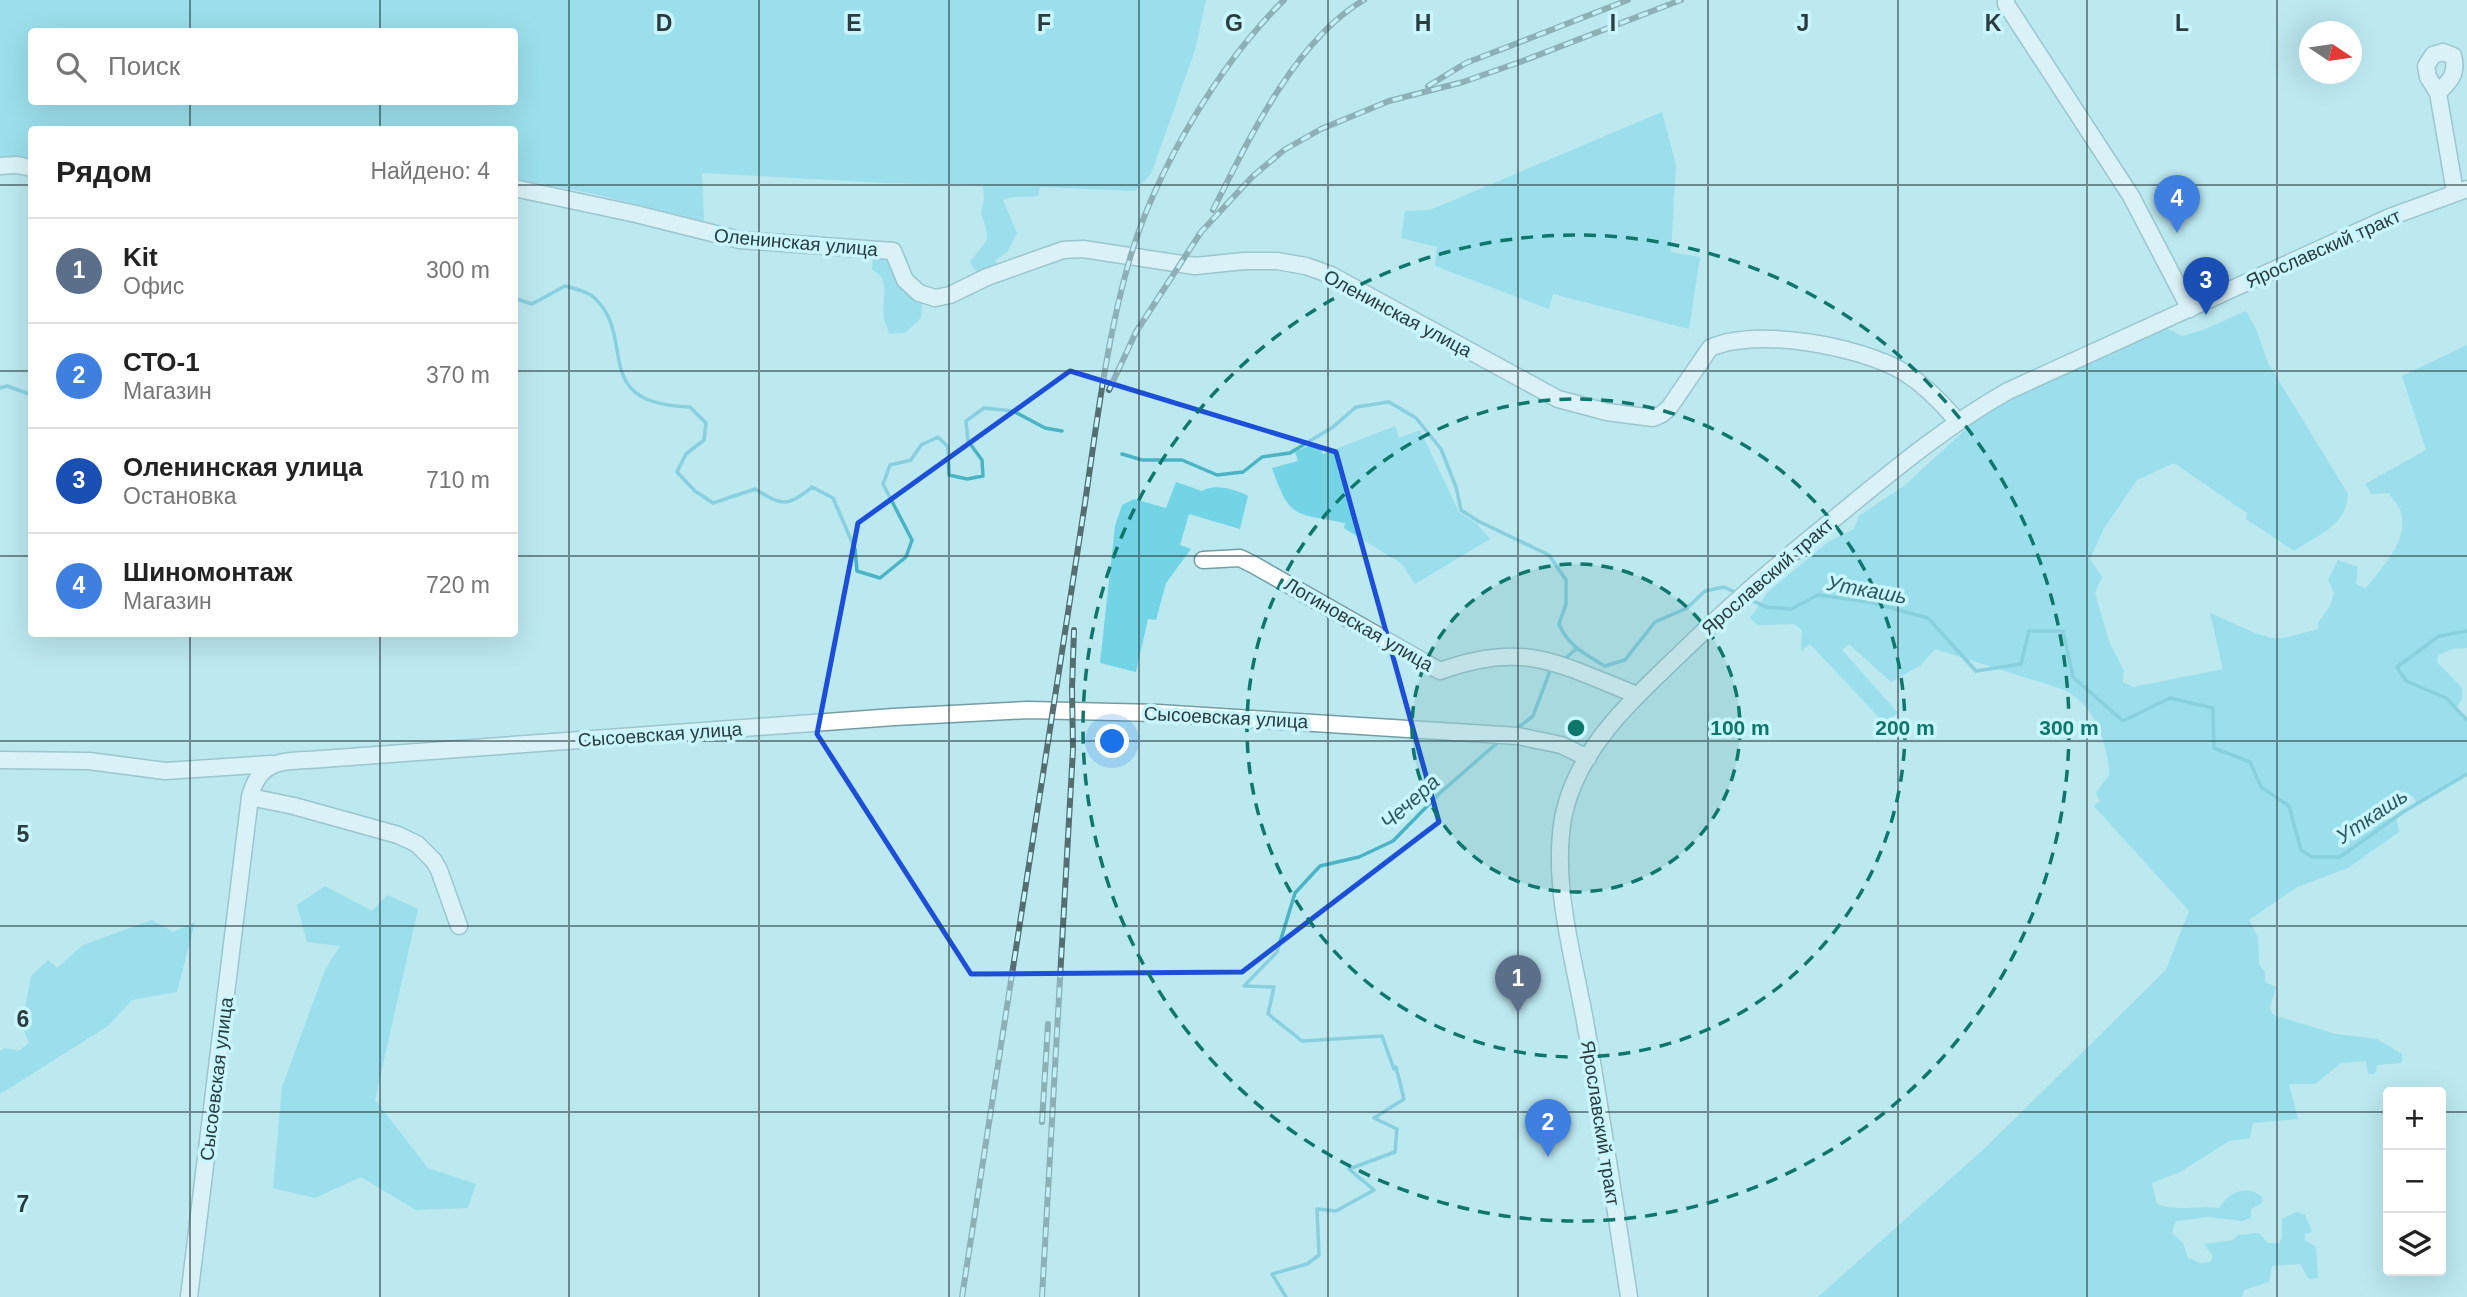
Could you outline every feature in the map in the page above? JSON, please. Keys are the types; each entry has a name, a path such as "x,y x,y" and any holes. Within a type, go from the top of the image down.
{"street":[{"path":"2005,1 2131,195 2190,309"},
{"path":"2438,93 2461,190"},
{"path":"0,166 28,168"},
{"name":"Оленинская улица","path":"518,188 740,240 893,251 905,279 919,293 935,298 950,295 987,277 1063,250 1083,249 1195,266 1276,261 1306,266 1331,275 1558,399 1608,412 1653,418 1669,408 1710,348 1720,344 1749,341 1786,340 1816,344 1863,354 1903,372 1924,386 1958,422"},
{"name":"Ярославский тракт","path":"1629,1297 1561,889 1559,859 1564,812 1570,794 1588,758 1608,728 1637,695 1729,606 1958,422 2008,391 2390,217 2461,190"},
{"name":"Логиновская улица","path":"1203,560 1240,558 1440,671 1470,660 1520,655 1543,659 1637,695"},
{"name":"Сысоевская улица","path":"0,760 89,761 166,771 881,718 1028,710 1158,713 1518,736 1562,745 1588,758"},
{"path":"251,792 258,774 277,763"},
{"path":"227,767 242,771 249,777 251,792"},
{"path":"251,792 417,844 439,870 459,926"},
{"name":"Сысоевская улица","path":"189,1297 251,792"}],"highlighted area":[{"path":"1070,371 1336,452 1439,822 1242,972 971,974 817,734 858,523"}],"shaded area":[{"path":"0,0 1206,0 1195,50 1151,174 1135,191 1040,187 1038,196 1003,200 1017,233 1008,251 995,261 1001,266 994,271 977,273 970,262 987,240 981,214 983,185 886,183 702,173 704,221 590,193 518,180 518,126 28,126 28,158 0,163"},
{"path":"1662,112 1676,165 1671,252 1700,257 1689,329 1553,294 1549,309 1435,266 1437,247 1401,238 1405,211 1430,210"},
{"path":"873,256 888,256 922,302 921,318 905,333 889,334 883,310 884,284 882,278 872,270"},
{"path":"2246,311 2257,331 2268,363 2348,494 2346,505 2343,514 2330,528 2294,551 2246,519 2247,513 2174,463 2137,480 2103,530 2090,559 2102,577 2095,593 2110,644 2124,671 2123,682 2133,687 2223,669 2210,613 2255,633 2283,638 2319,629 2318,623 2330,606 2334,593 2328,580 2338,560 2358,567 2356,584 2366,588 2393,553 2402,523 2400,510 2389,493 2372,494 2365,484 2426,450 2402,376 2467,345 2467,648 2452,649 2438,655 2437,662 2462,688 2462,699 2456,709 2467,720 2467,774 2417,803 2412,795 2394,800 2360,829 2396,816 2399,832 2348,868 2297,887 2249,920 2258,937 2259,964 2265,972 2265,982 2276,987 2270,1008 2273,1015 2336,1034 2377,1039 2402,1054 2402,1063 2377,1065 2375,1074 2368,1074 2366,1061 2341,1063 2315,1084 2289,1084 2298,1119 2253,1123 2250,1138 2229,1141 2180,1172 2152,1183 2157,1204 2172,1208 2219,1208 2233,1194 2244,1191 2262,1197 2262,1203 2251,1209 2251,1218 2242,1221 2208,1217 2176,1221 2173,1234 2183,1243 2188,1258 2200,1263 2210,1262 2213,1256 2204,1244 2233,1240 2238,1235 2259,1233 2268,1243 2279,1243 2282,1238 2282,1219 2296,1212 2305,1215 2312,1232 2305,1234 2305,1240 2316,1247 2318,1278 2309,1279 2300,1264 2272,1266 2269,1282 2244,1290 2242,1297 1818,1297 1984,1149 2166,970 2189,911 2094,806 2100,801 2096,793 2110,774 2102,737 2085,706 2065,690 1935,649 1921,665 1891,682 1849,644 1842,650 1898,713 1884,723 1810,644 1801,651 1802,630 1794,624 1758,625 1750,618 1768,592 1828,542 1854,529 1859,516 1905,485 1980,416 2012,398 2166,328 2182,336"},
{"path":"1395,426 1399,438 1420,430 1459,512 1477,524 1490,539 1415,584 1402,564 1344,528 1345,523 1315,518 1296,511 1284,497 1272,468 1298,461 1295,452 1317,442 1323,454"},
{"path":"1176,482 1202,491 1213,487 1225,488 1248,496 1240,529 1189,514 1180,545 1191,549 1166,583 1156,620 1148,619 1136,672 1100,663 1115,526 1122,505 1134,499 1166,508"},
{"path":"325,886 372,911 387,895 418,909 375,1100 428,1168 476,1184 468,1208 416,1210 361,1177 315,1198 273,1188 282,1087 325,970 340,946 307,942 297,905"},
{"path":"152,920 173,932 195,922 177,992 132,1000 108,1026 0,1094 0,1051 5,1048 19,1051 29,1043 22,1025 31,976 48,960 57,968 83,945"}],"waterway":[{"name":"Уткашь","path":"518,299 532,304 565,286 591,295 605,311 613,329 626,381 637,394 658,403 690,407 706,423 704,440 686,454 677,472 695,491 713,503 755,489 784,502 796,498 812,487 833,498 855,549 857,571 880,578 906,557 912,540 883,484 890,465 911,460 921,445 938,437 948,447 949,475 967,479 983,476 982,460 968,441 966,421 984,408 1013,411 1045,428 1062,431"},
{"name":"Уткашь","path":"0,388 7,386 28,394"},
{"name":"Уткашь","path":"1122,454 1142,460 1182,460 1217,475 1243,472 1262,457 1290,453 1333,427 1356,407 1389,402 1416,418 1441,449 1456,487 1461,510 1549,555 1566,580 1566,604 1559,624 1563,632 1578,649 1605,666 1625,660 1655,622 1687,608 1705,591 1724,587 1739,594"},
{"name":"Уткашь","path":"1749,599 1766,607 1791,609 1818,595 1869,602 1928,618 1976,671 2021,664 2029,631 2063,631 2073,677 2123,721 2170,698 2213,708 2214,748 2250,762 2261,787 2289,806 2301,850 2312,857 2340,857 2403,812 2467,774"},
{"name":"Уткашь","path":"2467,631 2439,636 2397,667 2406,681 2446,698 2467,720"},
{"name":"Чечера","path":"1566,658 1577,648"},
{"name":"Чечера","path":"1519,727 1533,716 1550,671"},
{"name":"Чечера","path":"1286,1297 1272,1274 1307,1264 1319,1255 1317,1209 1336,1211 1374,1190 1349,1169 1395,1152 1397,1129 1374,1118 1404,1099 1396,1067 1394,1069 1382,1036 1302,1041 1268,1014 1274,987 1244,986 1277,952 1295,893 1320,866 1359,857 1393,841 1441,792 1497,743"}],"railway":[{"path":"962,1297 1098,410 1122,288 1141,224 1192,120 1236,55 1284,0"},
{"path":"1213,210 1258,124 1295,66 1316,40 1339,18 1364,0"},
{"path":"1428,86 1466,63 1628,0"},
{"path":"1109,390 1136,332 1201,232 1253,176 1284,150 1321,129 1389,101 1463,82 1681,0"},
{"path":"1042,1297 1073,749 1074,630"},
{"path":"1042,1122 1048,1024"}],"place":[{"name":"Шиномонтаж","path":"2177,233"},
{"name":"Оленинская улица","path":"2206,315"},
{"name":"Kit","path":"1518,1013"},
{"name":"СТО-1","path":"1548,1157"}]}
